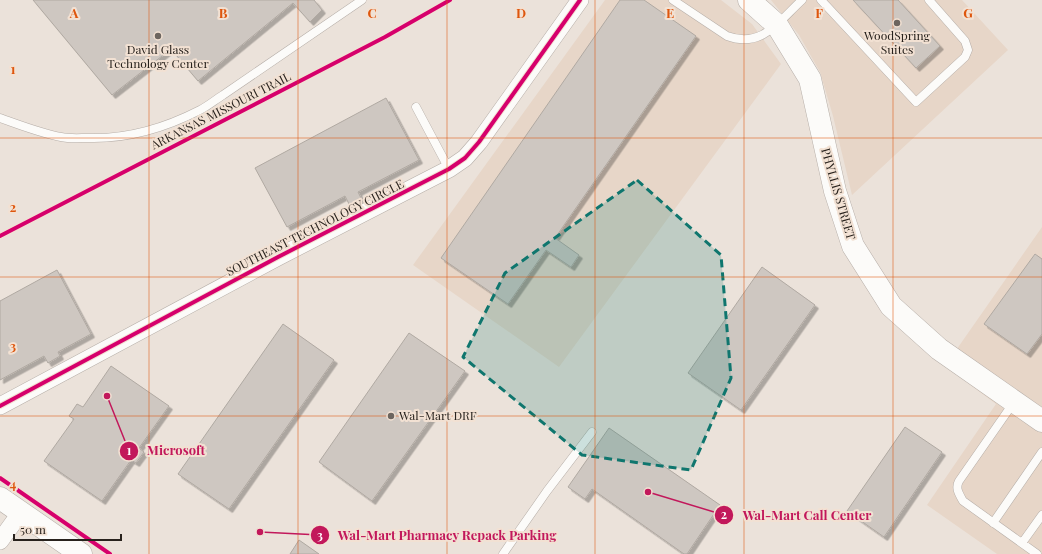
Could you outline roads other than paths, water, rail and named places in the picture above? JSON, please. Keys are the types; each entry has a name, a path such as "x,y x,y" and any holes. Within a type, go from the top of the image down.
{"street":[{"name":"SOUTHEAST TECHNOLOGY CIRCLE","path":"0,406 265,264 449,169 465,158 479,142 580,0"},
{"name":"PHYLLIS STREET","path":"749,0 777,25 810,79 835,191 853,246 891,306 939,349 1042,421"},
{"path":"0,498 81,554"},
{"path":"0,541 21,512"}],"lane":[{"path":"0,118 57,136 80,138 118,137 166,126 201,109 223,95 362,0"},
{"path":"673,0 727,36 746,40 757,38 777,25 802,0"},
{"path":"822,0 916,102 965,56 968,50 966,41 929,0"},
{"path":"416,107 449,169"},
{"path":"1014,401 957,485 963,501 1037,554"},
{"path":"503,554 547,491 592,432"},
{"path":"993,522 1042,452"},
{"path":"1022,543 1042,515"}],"place":[{"name":"WoodSpring Suites","path":"897,23"},
{"name":"David Glass Technology Center","path":"158,36"},
{"name":"Microsoft","path":"107,396"},
{"name":"Wal-Mart DRF","path":"391,416"},
{"name":"Wal-Mart Call Center","path":"648,492"},
{"name":"Wal-Mart Pharmacy Repack Parking","path":"260,532"}]}
